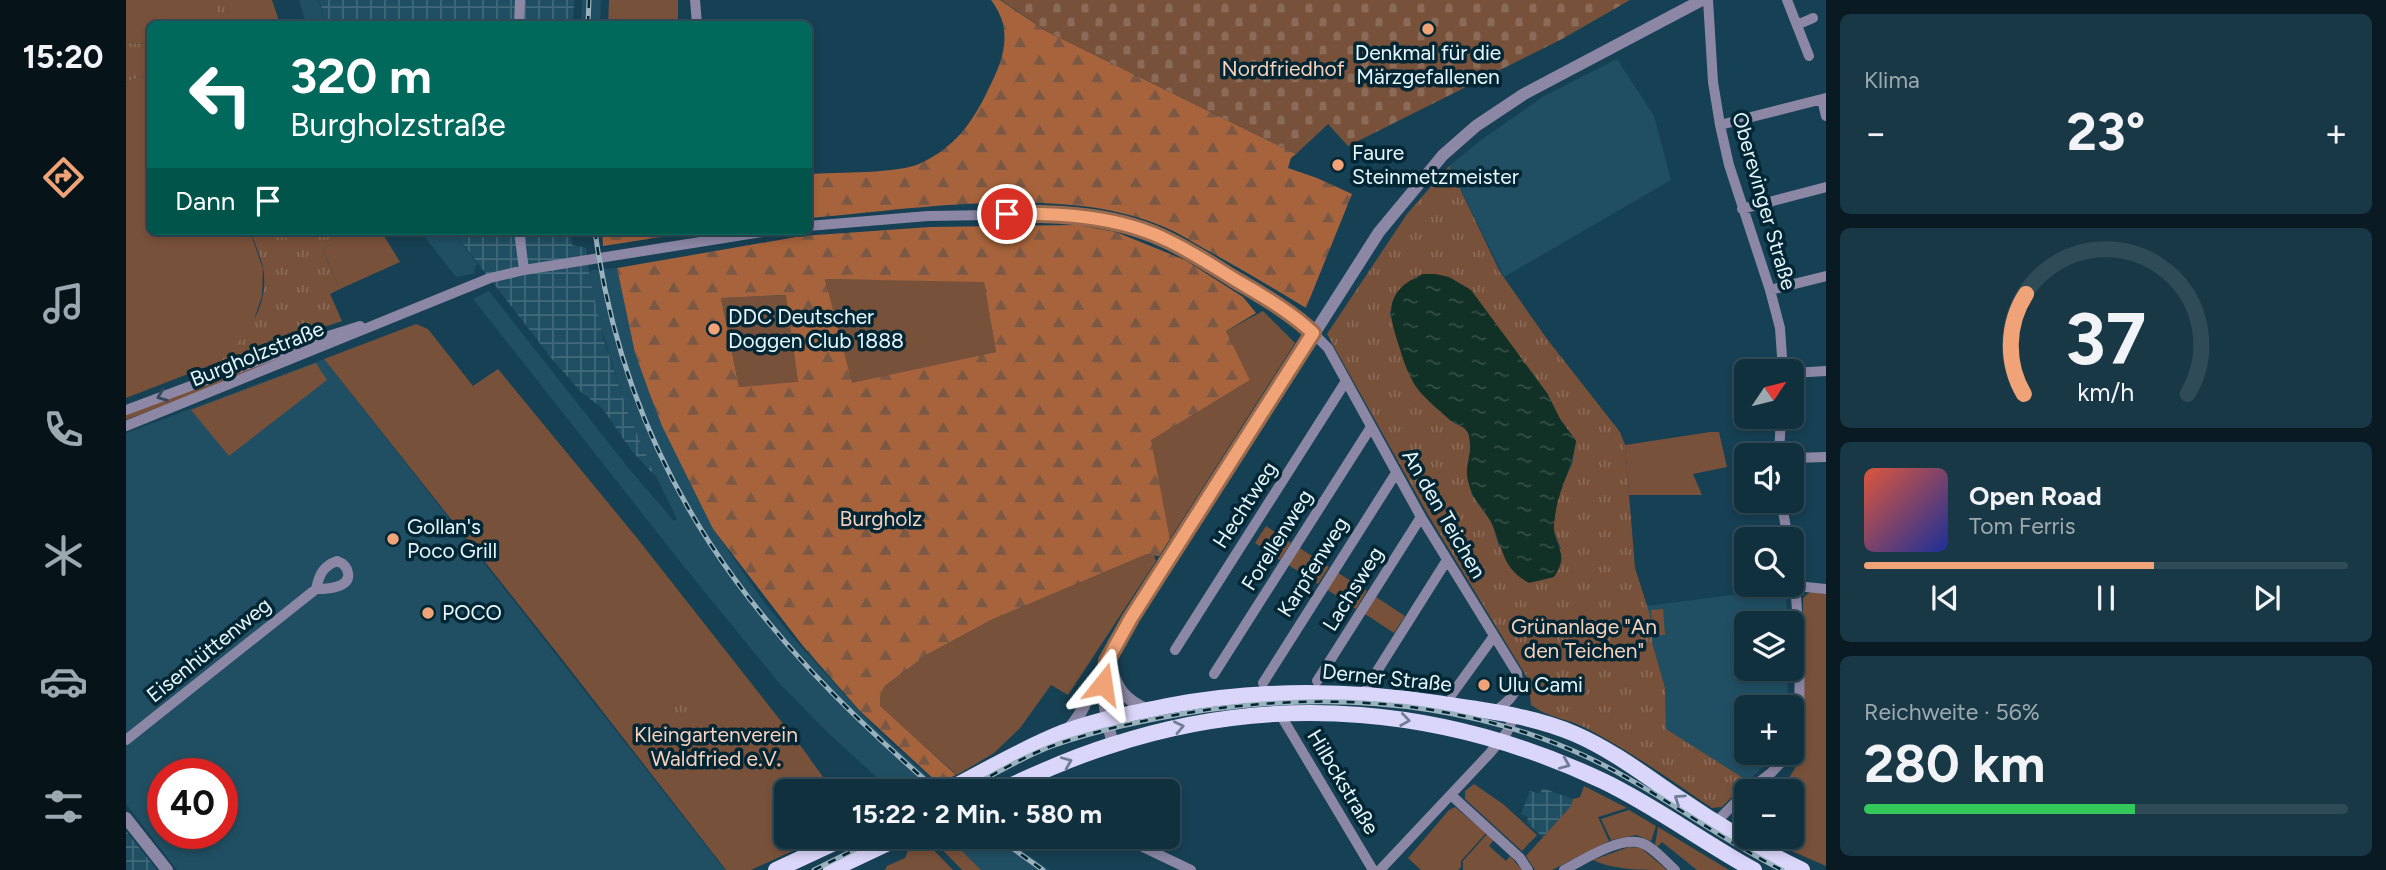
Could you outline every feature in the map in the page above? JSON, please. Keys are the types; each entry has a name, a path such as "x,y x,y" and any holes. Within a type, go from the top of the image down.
{"main road":[{"name":"Derner Straße","path":"969,779 1065,732 1148,710 1233,696 1317,692 1390,696 1515,715 1554,726 1599,746 1715,823 1802,870"},
{"name":"Derner Straße","path":"1037,779 1113,744 1198,723 1280,714 1350,714 1401,719 1456,728 1501,740 1557,761 1606,783 1754,870"},
{"path":"776,870 821,849"},
{"path":"831,870 875,849"}],"street":[{"path":"519,21 520,0"},
{"path":"695,0 697,21"},
{"path":"1065,732 1081,715 1096,676 1131,618 1379,232 1443,155 1476,127 1524,93 1702,0"},
{"name":"Oberevinger Straße","path":"1708,0 1713,82 1720,125 1742,209 1770,290 1780,328 1782,359"},
{"path":"1787,0 1809,56"},
{"path":"1797,25 1813,18"},
{"path":"1720,125 1824,99 1826,116"},
{"path":"1742,209 1826,187"},
{"path":"812,226 928,216 1047,214 1092,218 1132,227 1169,240 1247,286 1313,333"},
{"path":"520,235 524,270"},
{"name":"Burgholzstraße","path":"126,410 401,314 490,278 718,235"},
{"path":"1770,290 1826,276"},
{"name":"An den Teichen","path":"1313,333 1328,348 1421,517 1517,673 1518,681 1513,695 1493,712"},
{"name":"Burgholzstraße","path":"126,426 343,335"},
{"path":"1804,372 1826,371"},
{"name":"Hechtweg","path":"1175,650 1346,382"},
{"name":"Forellenweg","path":"1214,674 1371,427"},
{"path":"1804,458 1826,457"},
{"name":"Karpfenweg","path":"1263,683 1396,472"},
{"name":"Lachsweg","path":"1317,681 1421,517"},
{"path":"1367,687 1447,560"},
{"path":"1804,587 1826,589"},
{"name":"Eisenhüttenweg","path":"126,740 316,589"},
{"path":"1796,597 1798,695"},
{"path":"1452,694 1494,636"},
{"path":"1107,661 1122,694 1135,705 1148,710"},
{"path":"1107,661 1103,684 1113,744"},
{"name":"Hilbckstraße","path":"1280,714 1373,870"},
{"path":"1380,870 1501,740 1515,715"},
{"path":"1763,779 1779,765"},
{"path":"1451,795 1520,858 1528,870"},
{"path":"1715,823 1734,805"},
{"path":"126,818 167,870"},
{"path":"1564,870 1603,849 1638,841 1675,870"},
{"path":"1147,849 1191,870"}],"shaded area":[{"path":"299,0 318,0 325,21 305,21"},
{"path":"319,0 574,0 573,21 325,21"},
{"path":"582,0 601,0 600,21 581,21"},
{"path":"1617,59 1654,116 1671,180 1504,277 1449,166 1544,96"},
{"path":"423,235 456,235 477,264 474,271 476,273 456,277"},
{"path":"456,235 571,235 572,245 586,248 603,338 629,415 655,476 631,450 603,409 581,392 552,359"},
{"path":"617,268 635,353 649,392 662,426 713,529 764,602 794,639 874,727 927,776 925,779 879,779 780,684 473,299 489,291 626,465 674,521 677,519 638,440 629,415 597,316 589,273 592,270"},
{"path":"324,359 725,870 177,870 161,849 238,849 238,758 147,758 147,831 126,804 126,433"},
{"path":"1734,595 1734,597 1786,597 1787,611 1734,611 1734,681 1787,681 1788,695 1734,695 1734,765 1765,765 1750,779 1745,779 1666,729 1665,688 1652,642 1647,606"},
{"path":"1542,788 1573,799 1571,806 1543,837 1527,823 1528,817 1521,814 1530,791 1540,794"},
{"path":"126,831 157,870 126,870"},
{"path":"960,849 1019,849 1050,870 981,870"}],"green space":[{"path":"126,0 272,0 279,21 147,21 147,44 126,43"},
{"path":"214,0 236,0 242,21 218,21"},
{"path":"609,0 678,0 678,21 608,21"},
{"path":"991,0 1000,0 1046,31 1296,154 1291,158 1288,168 1352,194 1306,308 1179,234 1123,213 1080,206 988,203 812,218 812,174 911,167 933,157 953,142 982,102 1002,56 1004,33 998,11"},
{"name":"Nordfriedhof","path":"1001,0 1630,0 1562,39 1348,146 1328,124 1296,154 1046,31"},
{"path":"126,43 147,44 147,76 126,82"},
{"path":"147,76 147,235 251,235 263,269 262,296 252,326 239,344 219,362 126,398 126,82"},
{"name":"Grünanlage \"An den Teichen\"","path":"1449,166 1500,272 1547,339 1620,432 1625,445 1635,568 1650,615 1652,642 1665,688 1666,729 1745,779 1734,779 1734,795 1722,807 1712,808 1586,728 1531,705 1528,679 1427,513 1327,334 1407,214","holes":["1393,300 1547,393 1560,419 1576,441 1572,464 1558,495 1553,529 1561,549 1499,546 1492,523 1472,495 1467,474 1471,456 1469,435 1465,428 1454,423 1420,391 1409,372 1390,314"]},
{"name":"Burgholz","path":"1078,225 1116,232 1185,260 1243,297 1256,313 1226,331 1250,380 1151,440 1170,539 1159,556 1147,554 991,620 928,654 886,685 880,696 880,706 956,775 947,779 934,779 860,711 803,646 713,529 662,426 635,353 617,268 802,236 930,227","holes":["825,279 984,282 996,352 852,383","786,295 798,382 739,387 721,298"]},
{"path":"252,235 336,235 339,241 322,249 340,289 330,294 342,321 219,362 247,332 259,308 264,282 259,254"},
{"path":"336,235 383,235 400,262 340,289 322,249 338,241"},
{"path":"602,235 674,235 603,246"},
{"path":"825,279 984,281 996,352 851,384"},
{"path":"787,295 798,383 739,387 721,298"},
{"path":"1263,311 1295,343 1170,539 1150,440 1250,380 1226,331"},
{"name":"Kleingartenverein Waldfried e.V.","path":"416,324 428,329 473,386 498,369 637,538 824,779 774,779 774,849 797,849 751,870 726,870 324,359"},
{"path":"280,356 281,360 126,420 126,413"},
{"path":"316,363 327,380 229,456 191,410"},
{"path":"1719,432 1727,467 1693,474 1702,495 1629,495 1625,445"},
{"path":"1266,526 1291,543 1280,560 1255,543"},
{"path":"1298,547 1329,567 1318,584 1287,564"},
{"path":"1147,554 1154,555 1156,561 1068,695 1051,685 1020,728 994,753 957,775 879,706 879,696 886,685 928,654 991,620"},
{"path":"1335,571 1367,591 1356,609 1325,588"},
{"path":"1810,592 1826,594 1826,866 1787,849 1804,849 1804,779 1788,779 1796,765 1804,765 1803,598"},
{"path":"1373,595 1405,616 1394,633 1362,612"},
{"path":"1663,609 1665,635 1653,635 1651,610"},
{"path":"685,700 700,719 671,728 657,711"},
{"path":"1474,784 1503,804 1537,835 1522,851 1465,799 1465,791"},
{"path":"1584,786 1627,808 1598,817 1609,841 1552,870 1535,870 1526,856 1571,806 1573,799 1580,797"},
{"path":"1455,807 1486,833 1461,861 1458,870 1421,870 1408,858 1449,810"},
{"path":"1629,810 1656,826 1651,841 1636,835 1611,840 1601,819"},
{"path":"1658,827 1729,870 1697,870 1662,842 1657,847"},
{"path":"1487,834 1494,840 1489,846 1506,861 1510,856 1522,870 1463,870 1463,861"},
{"path":"1629,847 1641,848 1667,870 1619,868 1593,860"},
{"path":"909,849 933,849 953,870 885,870 887,866 905,858"},
{"path":"942,849 960,849 981,870 962,870"}],"water":[{"path":"1423,274 1449,277 1471,290 1547,393 1560,419 1576,441 1555,515 1554,533 1561,562 1554,577 1529,583 1508,563 1491,522 1468,482 1470,444 1467,431 1451,421 1424,396 1408,371 1393,325 1392,305 1401,288"}],"railway":[{"path":"588,21 589,0"},
{"path":"596,235 612,319 637,400 670,475 711,544 758,610 812,672 872,732 925,779"},
{"path":"985,779 1052,746 1148,720 1206,710 1303,702 1399,706 1493,723 1540,737 1585,756 1782,870"},
{"path":"814,870 856,849"},
{"path":"1013,849 1043,870"}],"place":[{"name":"Denkmal für die Märzgefallenen","path":"1428,29"},
{"name":"Faure Steinmetzmeister","path":"1338,165"},
{"name":"DDC Deutscher Doggen Club 1888","path":"714,329"},
{"name":"Gollan's Poco Grill","path":"393,539"},
{"name":"POCO","path":"428,613"},
{"name":"Ulu Cami","path":"1484,685"}],"route":[{"path":"1007,214 1092,218 1132,227 1169,240 1247,286 1313,333 1131,618 1107,661 1103,684"}]}
